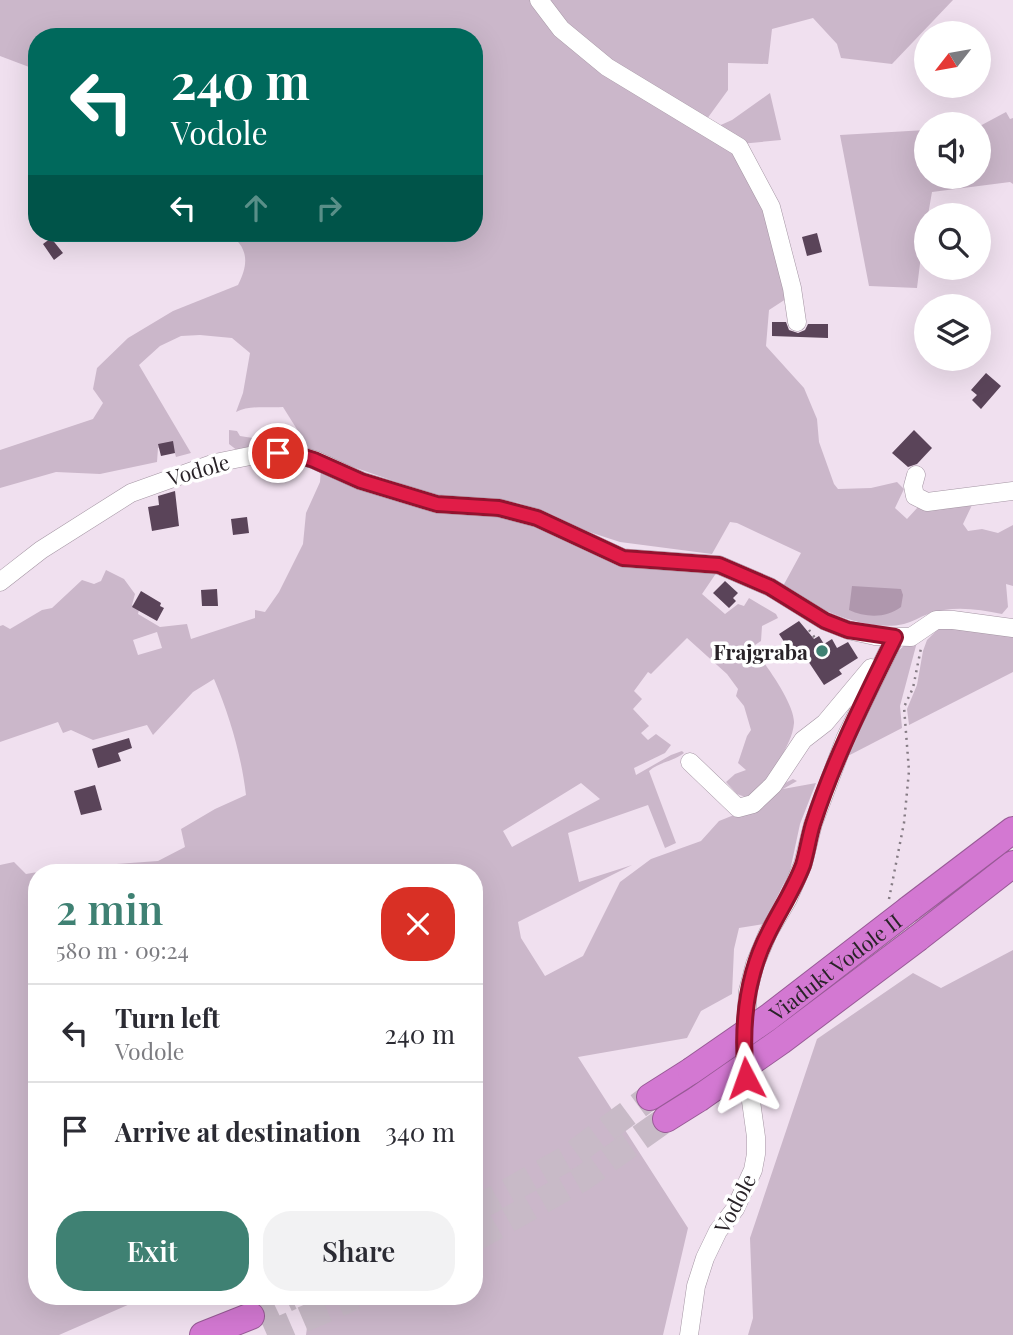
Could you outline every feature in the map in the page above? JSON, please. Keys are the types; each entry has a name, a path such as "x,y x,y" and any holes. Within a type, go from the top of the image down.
{"highway":[{"name":"Viadukt Vodole II","path":"650,1097 769,1017 898,908 1013,830"},
{"name":"Viadukt Vodole II","path":"666,1119 781,1041 1013,864"},
{"path":"203,1335 251,1316"}],"street":[{"path":"539,0 561,29 607,67 739,147 771,207 792,288 797,322"},
{"name":"Vodole","path":"0,582 41,550 131,493 215,463 260,454 295,454 361,481 437,504 499,508 537,518 623,558 719,565 770,587 825,621 848,630 895,637 845,739 813,824 803,864 788,899 768,933 747,991 744,1051 756,1154 753,1170 735,1209 718,1231 705,1258 696,1286 689,1335"},
{"path":"916,475 913,485 915,496 927,502 1013,491"},
{"path":"690,762 738,808 753,804 773,785 803,740 825,723 895,637 911,637 936,621 953,620 1013,628"}],"path":[{"path":"898,908 909,771 904,707 913,688 918,657 929,625"},
{"path":"807,628 815,638"}],"shaded area":[{"path":"0,0 953,0 933,21 914,21 914,41 892,64 841,58 837,44 813,18 772,29 768,64 728,63 728,90 704,123 727,142 754,177 789,297 769,310 766,346 804,388 817,419 819,442 834,484 838,489 871,488 897,482 904,489 895,508 907,519 918,507 970,500 972,505 963,524 968,531 982,529 998,533 1013,525 1013,586 1006,584 1008,607 1002,614 974,609 947,610 889,626 857,622 824,610 782,588 801,553 737,523 730,522 712,554 620,542 580,529 553,515 519,503 489,498 434,495 307,451 303,439 283,407 252,408 236,412 243,393 250,353 232,338 181,336 160,346 139,365 191,453 176,457 172,444 158,448 157,462 100,474 56,472 0,488 0,450 93,419 103,403 93,389 97,368 128,338 173,311 238,285 244,270 245,256 238,242 483,242 483,28 28,28 28,67 0,56"},
{"path":"770,93 781,140 740,144 714,128 732,120"},
{"path":"1006,112 1010,119 1013,118 1013,184 991,184 991,120"},
{"path":"914,131 914,189 955,189 932,192 930,203 914,203 914,280 918,280 917,288 869,286 840,135"},
{"path":"229,430 237,431 240,436 283,443 287,448 238,451 229,444"},
{"path":"321,469 507,514 610,552 719,569 702,594 725,614 738,604 744,606 749,598 776,614 778,618 762,626 761,641 752,647 790,705 794,723 787,746 766,781 745,797 737,794 726,782 735,774 746,770 738,763 751,730 744,706 736,696 738,689 727,674 687,638 651,674 648,672 634,691 642,699 633,709 649,726 641,733 648,740 656,734 671,745 665,753 634,768 636,775 671,755 682,751 684,753 649,771 676,843 665,848 648,805 568,833 579,882 632,865 518,922 521,938 545,976 583,956 620,882 651,859 701,841 719,821 749,809 773,789 793,779 797,781 783,789 816,783 800,824 790,871 764,924 739,928 734,949 732,994 701,1011 687,1038 578,1057 688,1228 663,1335 306,1335 310,1305 483,1305 483,864 116,864 158,861 185,847 181,829 246,795 234,736 214,679 193,692 153,735 147,725 93,740 71,730 63,733 58,722 0,742 0,626 10,629 42,610 52,608 82,580 94,584 101,581 106,570 124,579 135,594 132,605 139,610 138,614 160,627 187,624 191,639 255,618 255,610 265,612 279,592 303,544 306,513 320,482","holes":["157,632 162,648 138,655 133,640","581,783 600,799 512,847 503,831"]},
{"path":"852,586 901,589 901,607 876,616 849,610"},
{"path":"940,627 1013,634 1013,672 909,725 907,709 917,685 923,651 927,640"},
{"path":"911,639 917,642 900,706 902,728 844,758 887,662"},
{"path":"14,862 26,874 28,1305 128,1305 59,1335 0,1335 0,865"},
{"path":"1013,950 1013,1335 748,1335 753,1318 750,1238 817,1039 913,973 941,988"}],"building":[{"path":"817,233 822,252 807,256 802,237"},
{"path":"54,242 63,253 54,260 43,244"},
{"path":"772,322 786,322 789,330 798,333 805,330 808,324 828,324 828,338 772,336"},
{"path":"986,373 1001,386 981,409 972,400 977,395 971,390"},
{"path":"914,430 932,448 917,464 908,467 892,453"},
{"path":"173,441 175,453 161,456 158,444"},
{"path":"175,491 179,526 152,531 148,507 159,505 158,496"},
{"path":"247,517 249,533 233,535 231,519"},
{"path":"725,581 738,593 733,598 736,601 729,608 713,593"},
{"path":"217,589 218,606 202,606 201,590"},
{"path":"141,591 161,603 160,606 164,608 157,621 132,607"},
{"name":"Frajgraba","path":"799,621 814,639 819,636 824,644 832,639 837,648 848,642 858,658 839,670 842,674 824,685 804,655 796,660 779,634"},
{"path":"129,738 132,748 118,753 121,761 98,768 92,749"},
{"path":"95,785 102,810 81,815 74,791"}],"tunnel":[{"path":"483,1205 566,1159 650,1097"},
{"path":"483,1234 583,1178 666,1119"},
{"path":"251,1316 274,1305"},
{"path":"267,1335 336,1305"}],"place":[{"name":"Frajgraba","path":"822,651"}],"route":[{"path":"278,453 295,454 314,460 361,481 437,504 499,508 537,518 623,558 719,565 770,587 825,621 848,630 895,637 845,739 813,824 803,864 755,964 747,991 744,1029 746,1078"}]}
